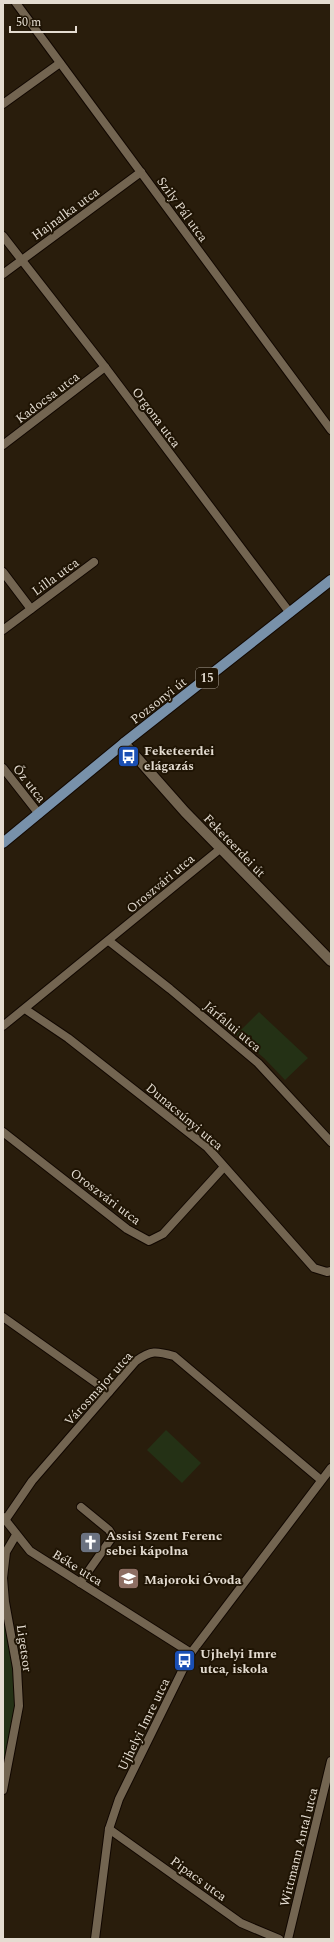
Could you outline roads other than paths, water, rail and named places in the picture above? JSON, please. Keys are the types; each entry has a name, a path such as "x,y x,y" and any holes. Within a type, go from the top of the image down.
{"main road":[{"name":"Pozsonyi út","path":"3,843 124,743 331,580"},
{"name":"Feketeerdei út","path":"124,743 220,849 331,961"}],"street":[{"name":"Szily Pál utca","path":"16,3 331,430"},
{"path":"3,104 60,63"},
{"name":"Hajnalka utca","path":"3,274 141,172"},
{"name":"Orgona utca","path":"3,236 105,367 290,613"},
{"name":"Kadocsa utca","path":"3,445 105,367"},
{"name":"Lilla utca","path":"3,630 94,562"},
{"name":"Lilla utca","path":"3,572 31,609"},
{"name":"Őz utca","path":"3,768 39,814"},
{"name":"Oroszvári utca","path":"3,1026 220,849"},
{"name":"Járfalui utca","path":"108,941 170,988 258,1063 331,1142"},
{"name":"Dunacsúnyi utca","path":"25,1009 68,1038 207,1147 314,1268 327,1272 331,1271"},
{"name":"Oroszvári utca","path":"3,1132 127,1229 149,1241 163,1234 224,1167"},
{"path":"3,1317 108,1392"},
{"name":"Városmajor utca","path":"4,1518 32,1481 108,1392 136,1361 148,1352 160,1352 174,1356 321,1480"},
{"name":"Ujhelyi Imre utca","path":"95,1939 109,1829 119,1799 191,1653 331,1468"},
{"path":"80,1583 112,1535 109,1530 81,1507"},
{"name":"Béke utca","path":"4,1518 30,1551 191,1653"},
{"name":"Ligetsor","path":"3,1790 19,1706 17,1668 5,1602 3,1578 6,1552 16,1535"},
{"name":"Wittmann Antal utca","path":"288,1939 331,1761"},
{"name":"Pipacs utca","path":"109,1829 240,1922 279,1939"}],"place":[{"name":"Feketeerdei elágazás","path":"129,757"},
{"name":"Assisi Szent Ferenc sebei kápolna","path":"90,1542"},
{"name":"Majoroki Óvoda","path":"128,1579"},
{"name":"Ujhelyi Imre utca, iskola","path":"185,1660"}]}
